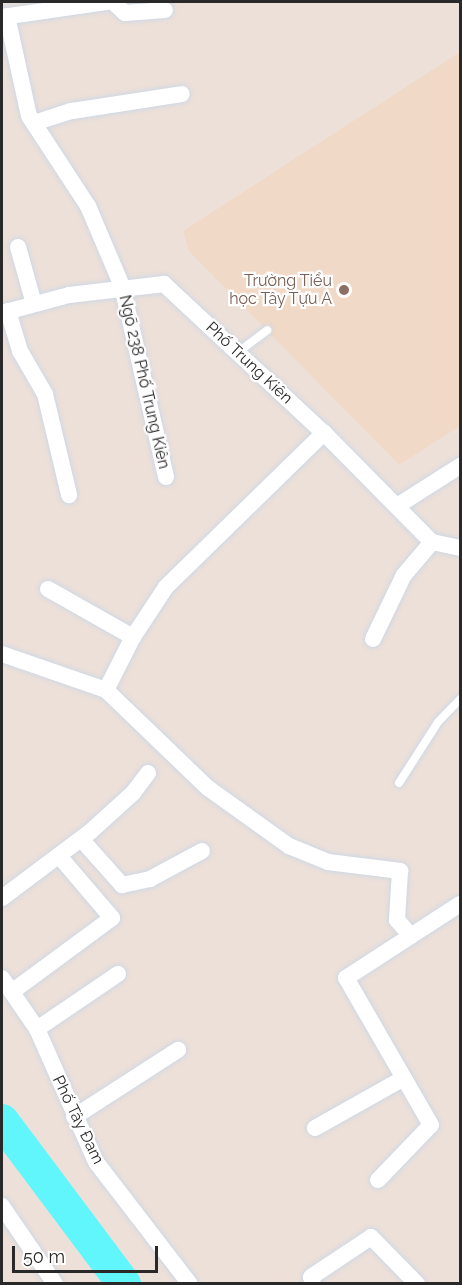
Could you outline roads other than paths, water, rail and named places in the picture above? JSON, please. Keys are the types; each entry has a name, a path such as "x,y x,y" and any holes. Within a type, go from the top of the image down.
{"street":[{"path":"4,16 108,2"},
{"path":"113,2 125,14 165,9"},
{"name":"Ngõ 238 Phố Trung Kiên","path":"4,16 33,123 88,206 122,286 166,477"},
{"path":"33,123 72,111 182,94"},
{"path":"18,247 34,304"},
{"name":"Phố Trung Kiên","path":"5,312 122,286 164,284 324,433 432,542"},
{"path":"5,312 20,351 45,394 69,495"},
{"path":"106,690 133,637 166,587 324,433"},
{"path":"396,506 460,466"},
{"path":"373,639 404,575 432,542 460,548"},
{"path":"48,589 133,637"},
{"path":"2,654 106,690 208,788 289,846 328,862 400,871 397,920 411,936"},
{"path":"2,898 81,839 133,793 148,773"},
{"path":"81,839 122,885 150,879 202,851"},
{"path":"13,992 112,918 59,856"},
{"path":"378,1180 431,1125 346,978 460,904"},
{"path":"37,1029 118,975"},
{"name":"Phố Tây Đam","path":"2,978 37,1029 74,1117 96,1162 190,1284"},
{"path":"74,1117 177,1050"},
{"path":"315,1128 404,1078"},
{"path":"2,1206 55,1284"},
{"path":"313,1284 311,1277 370,1237 417,1284"}],"lane":[{"path":"237,353 267,330"},
{"path":"399,783 438,722 460,699"}],"waterway":[{"path":"2,1121 124,1284"}],"place":[{"name":"Trường Tiểu học Tây Tựu A","path":"344,290"}]}
